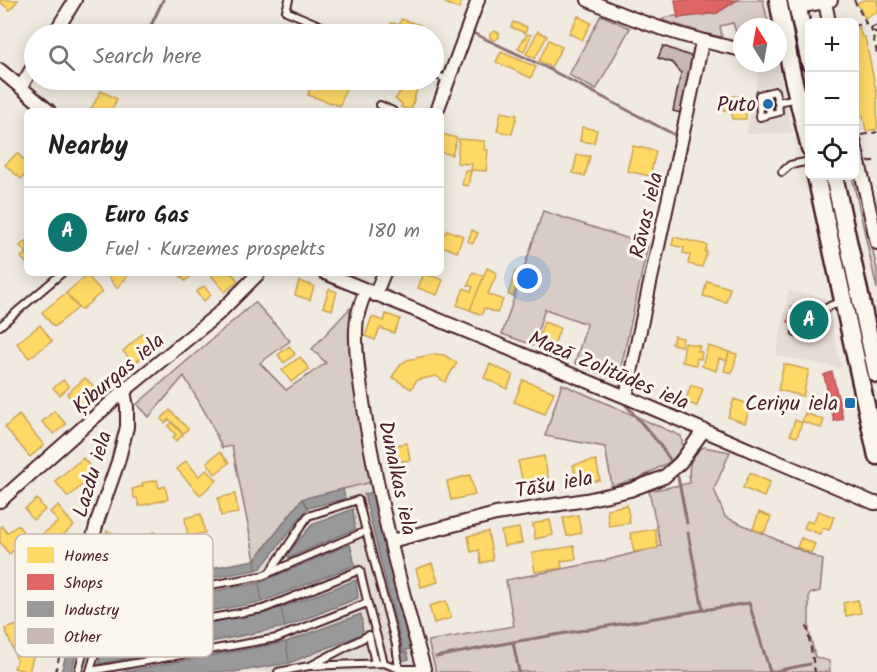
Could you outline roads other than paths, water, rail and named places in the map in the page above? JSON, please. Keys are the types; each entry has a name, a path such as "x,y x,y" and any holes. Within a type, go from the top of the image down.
{"main road":[{"path":"778,0 780,18"},
{"path":"797,4 805,40"},
{"path":"787,54 805,127"},
{"path":"817,180 877,456"},
{"path":"835,180 877,374"},
{"path":"842,293 847,286 851,291 862,328 868,335"}],"street":[{"path":"60,24 75,0"},
{"path":"438,108 478,0"},
{"path":"588,0 614,12 702,42 733,48"},
{"path":"797,4 826,1 828,18"},
{"name":"Rāvas iela","path":"626,397 702,42"},
{"path":"787,65 791,70"},
{"path":"0,70 24,90"},
{"path":"21,87 24,82"},
{"path":"24,90 46,108"},
{"path":"859,157 877,243"},
{"name":"Ķiburgas iela","path":"0,501 124,391 218,314 256,276"},
{"name":"Mazā Zolitūdes iela","path":"332,276 877,503"},
{"name":"Dunalkas iela","path":"382,276 359,306 356,343 376,478 425,670"},
{"name":"Lazdu iela","path":"94,534 127,427 128,407 124,391"},
{"name":"Tāšu iela","path":"391,541 496,514 586,500 630,490 664,477 680,463 703,431"}],"lane":[{"path":"289,0 286,11 317,24"},
{"path":"444,79 448,81"},
{"path":"775,91 778,102 779,111 760,117 759,95 775,91"},
{"path":"778,102 798,98"},
{"path":"380,105 386,108"},
{"path":"782,172 790,165 805,162"},
{"path":"0,326 58,276"},
{"path":"820,313 801,309 796,333 815,337 820,313 842,293"},
{"path":"269,573 308,516 358,500 396,645 399,669"},
{"path":"213,585 262,576 366,531"},
{"path":"213,618 263,609 360,570 367,603 388,667"},
{"path":"213,650 277,639 367,603"},
{"path":"309,666 369,635 375,663"},
{"path":"78,672 82,657"},
{"path":"90,671 172,657"},
{"path":"278,672 309,666 375,663 399,669 425,670"}],"waterway":[{"path":"152,24 163,0"},
{"path":"475,34 545,67 675,135"},
{"path":"622,386 628,358"},
{"path":"625,404 658,442 671,461"},
{"path":"678,477 687,523"},
{"path":"688,533 703,610 749,603 770,672"},
{"path":"519,672 513,642 703,610"},
{"path":"436,657 513,642"},
{"path":"771,672 810,664"}],"place":[{"name":"Puto","path":"768,104"},
{"name":"Euro Gas","path":"809,320"},
{"name":"Ceriņu iela","path":"850,403"}]}
